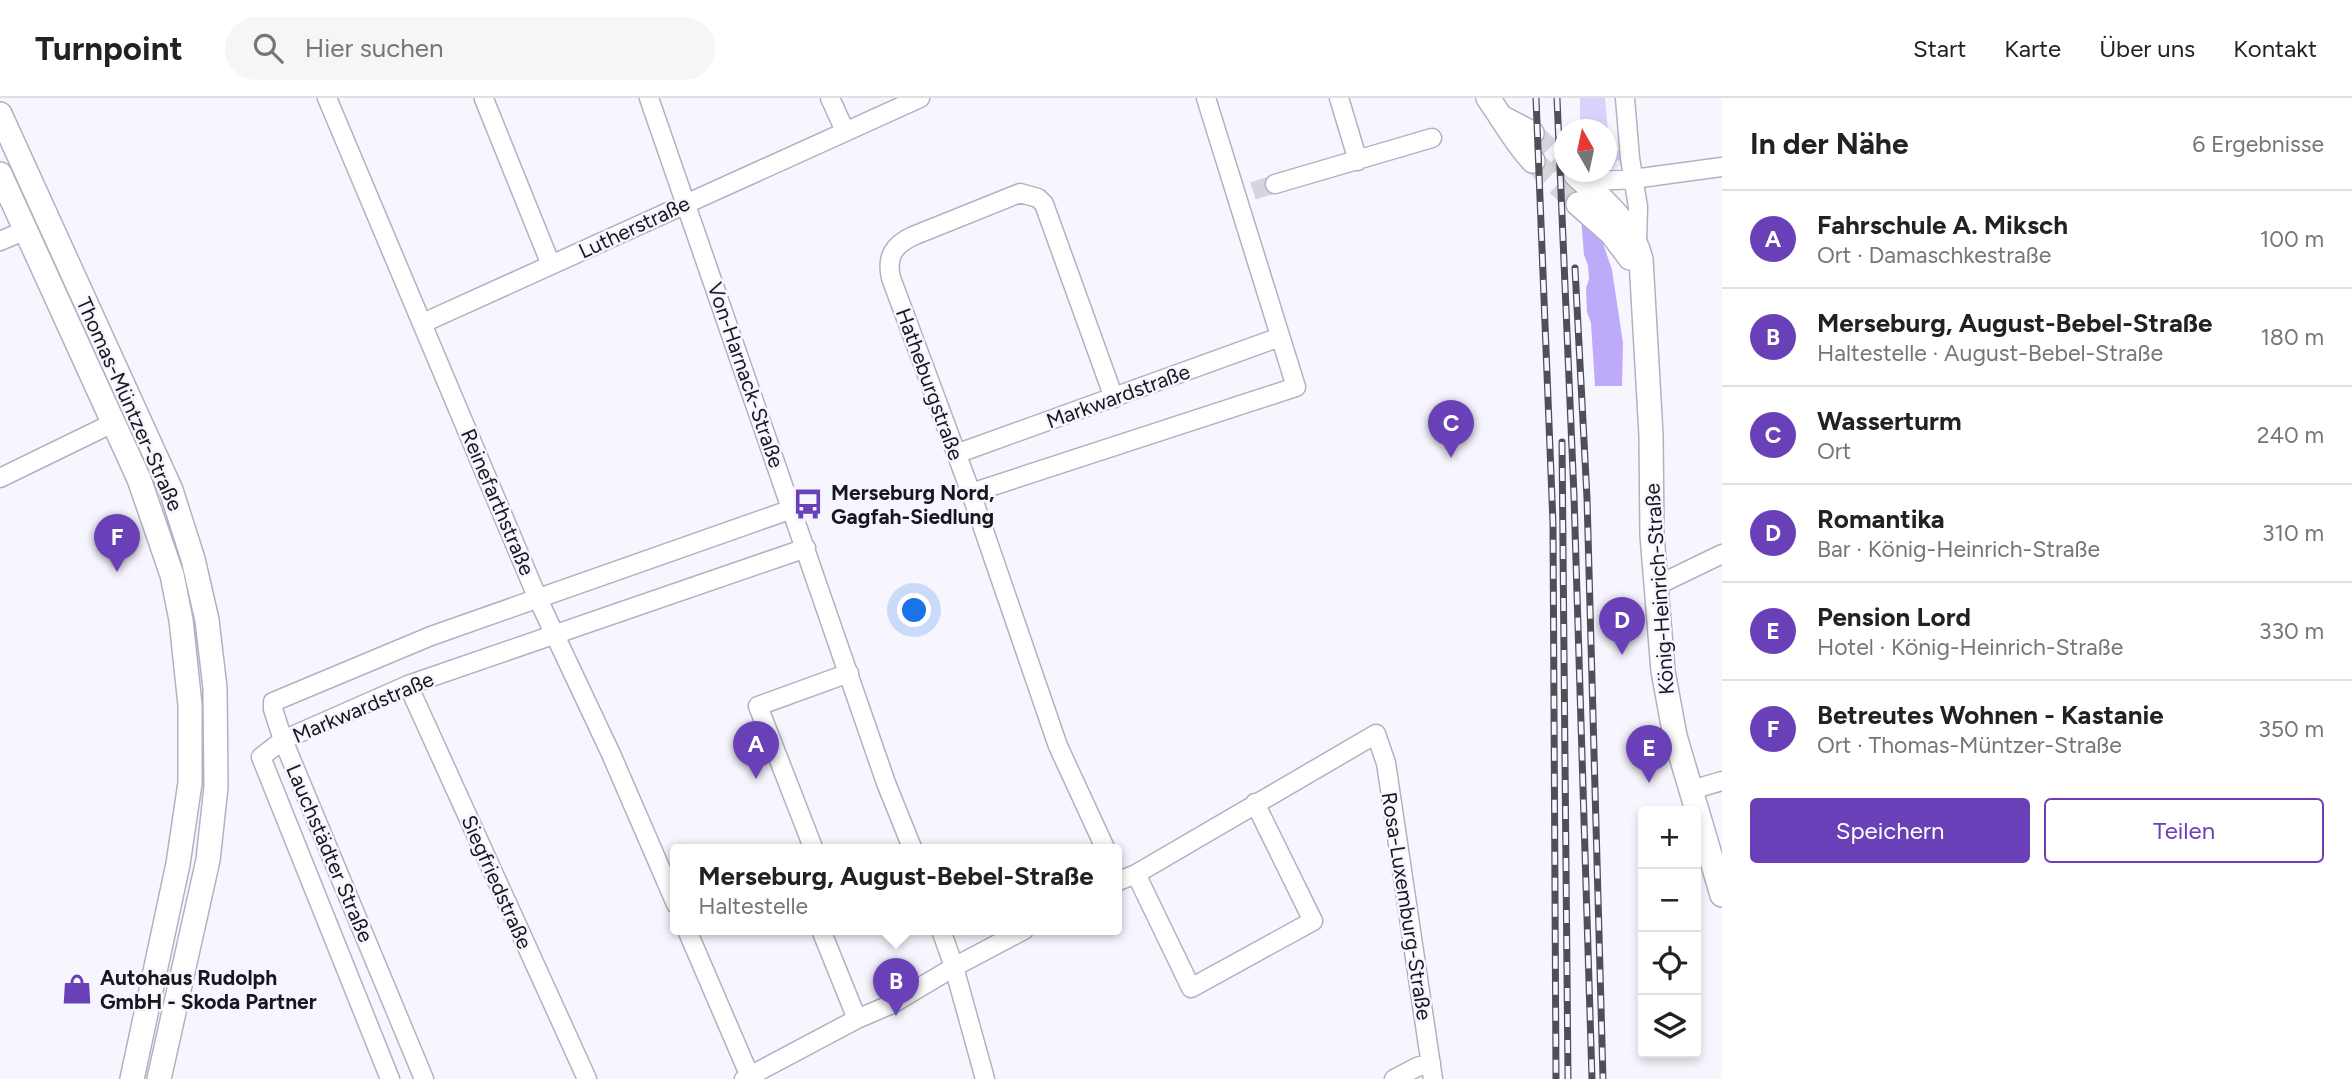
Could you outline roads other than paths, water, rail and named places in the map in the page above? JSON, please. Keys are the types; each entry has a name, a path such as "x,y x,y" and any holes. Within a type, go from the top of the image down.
{"main road":[{"path":"1488,98 1503,118 1516,144 1533,161"},
{"name":"Thomas-Müntzer-Straße","path":"0,114 171,490 193,559 207,620 215,688 216,787 208,860 159,1079"},
{"path":"1503,118 1532,133"},
{"name":"Thomas-Müntzer-Straße","path":"0,174 115,422 139,480 172,576 181,620 190,705 190,783 178,864 132,1079"},
{"name":"König-Heinrich-Straße","path":"1580,188 1613,210 1637,242 1641,259 1656,586 1667,703 1722,895"},
{"name":"König-Heinrich-Straße","path":"1580,188 1641,275"}],"street":[{"name":"Reinefarthstraße","path":"327,98 538,599 611,754 670,890"},
{"name":"Von-Harnack-Straße","path":"649,98 886,783 910,844"},
{"path":"830,98 845,131"},
{"name":"Lutherstraße","path":"424,323 920,98"},
{"path":"971,493 1296,387 1280,337 1244,194 1206,98"},
{"path":"1339,98 1358,161"},
{"name":"König-Heinrich-Straße","path":"1625,98 1638,207 1637,242"},
{"path":"484,99 551,265"},
{"path":"1275,184 1432,138"},
{"path":"1580,188 1596,181 1722,167"},
{"name":"Hatheburgstraße","path":"1103,844 1058,746 971,493 891,278 888,264 891,253 900,242 1020,193 1038,198 1044,204 1114,398"},
{"path":"0,242 26,230"},
{"name":"Markwardstraße","path":"956,454 1280,337"},
{"path":"0,478 115,422"},
{"name":"Markwardstraße","path":"792,509 431,636 273,702 284,740 408,685 806,548"},
{"path":"1656,586 1722,554"},
{"path":"812,844 758,706 849,673"},
{"name":"Siegfriedstraße","path":"408,685 587,1079"},
{"name":"Rosa-Luxemburg-Straße","path":"1255,803 1376,734 1386,763 1432,1071"},
{"name":"Lauchstädter Straße","path":"390,1079 261,757 284,740 424,1079"},
{"path":"1691,790 1722,780"},
{"path":"1255,803 1313,921 1191,988 1122,877 1255,803"},
{"path":"689,935 748,1078 857,1019 892,1004 1015,935"},
{"path":"823,935 857,1019"},
{"path":"943,935 985,1079"},
{"path":"1394,1079 1417,1067 1432,1071"}],"tunnel":[{"path":"1532,133 1554,154"},
{"path":"1533,161 1578,204"},
{"path":"1253,191 1275,184"}],"railway":[{"path":"1536,98 1553,524 1556,1079"},
{"path":"1557,98 1574,496 1592,1079"},
{"path":"1575,268 1587,498 1603,1079"},
{"path":"1562,442 1568,1079"}],"place":[{"name":"Wasserturm","path":"1451,458"},
{"name":"Merseburg Nord, Gagfah-Siedlung","path":"808,504"},
{"name":"Betreutes Wohnen - Kastanie","path":"117,572"},
{"name":"Romantika","path":"1622,655"},
{"name":"Fahrschule A. Miksch","path":"756,779"},
{"name":"Pension Lord","path":"1649,783"},
{"name":"Autohaus Rudolph GmbH - Skoda Partner","path":"77,989"},
{"name":"Merseburg, August-Bebel-Straße","path":"896,1016"}]}
